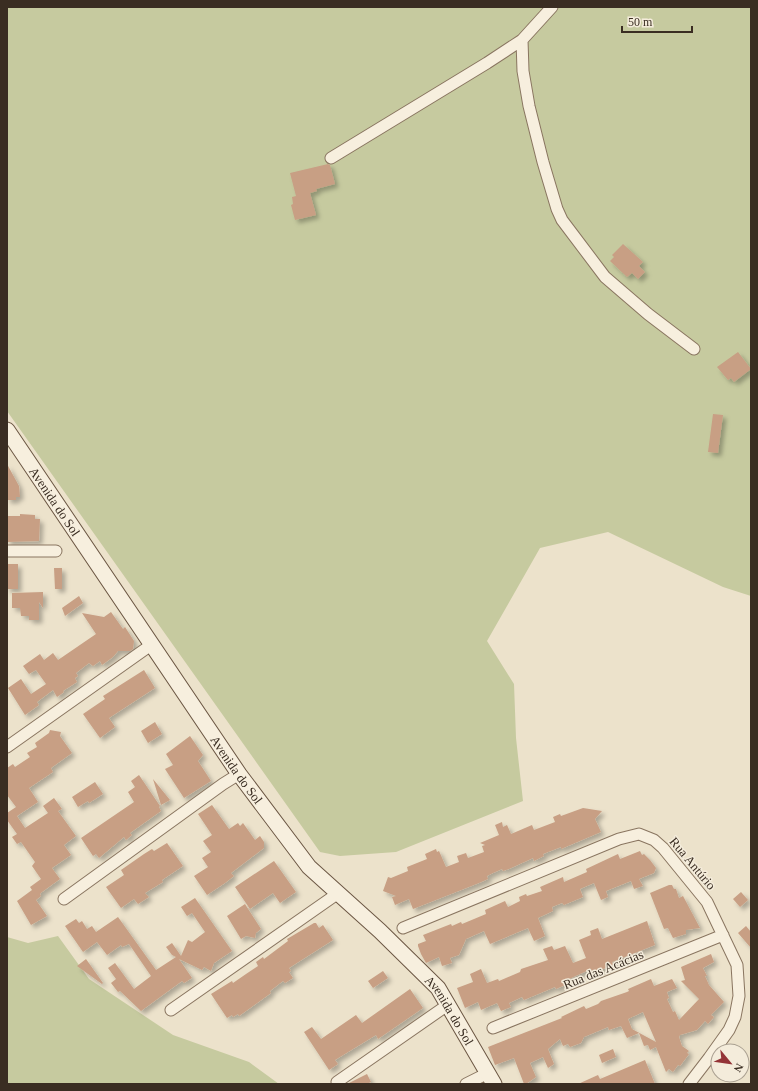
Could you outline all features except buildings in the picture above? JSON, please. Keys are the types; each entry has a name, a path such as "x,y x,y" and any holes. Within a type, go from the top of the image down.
{"street":[{"path":"331,158 522,40 552,7"},
{"path":"522,40 523,71 529,106 543,162 557,209 562,220 605,277 694,349"},
{"name":"Avenida do Sol","path":"7,430 239,774 309,867 410,960 438,988 449,1004 491,1079"},
{"path":"7,551 56,551"},
{"path":"7,747 152,645"},
{"path":"64,899 239,774"},
{"name":"Rua Antúrio","path":"403,928 619,839 639,834 654,840 686,874 707,902 737,965 739,996 735,1017 709,1058 689,1084"},
{"path":"171,1010 337,894"},
{"name":"Rua das Acácias","path":"493,1028 723,936"},
{"path":"337,1082 449,1004"},
{"path":"466,1084 491,1079"}],"green space":[{"path":"7,7 751,7 751,596 723,587 608,532 540,548 487,641 514,684 516,738 523,801 396,852 340,856 320,852 7,411"},
{"path":"58,936 89,979 173,1035 249,1062 279,1084 7,1084 7,937 28,943"}]}
